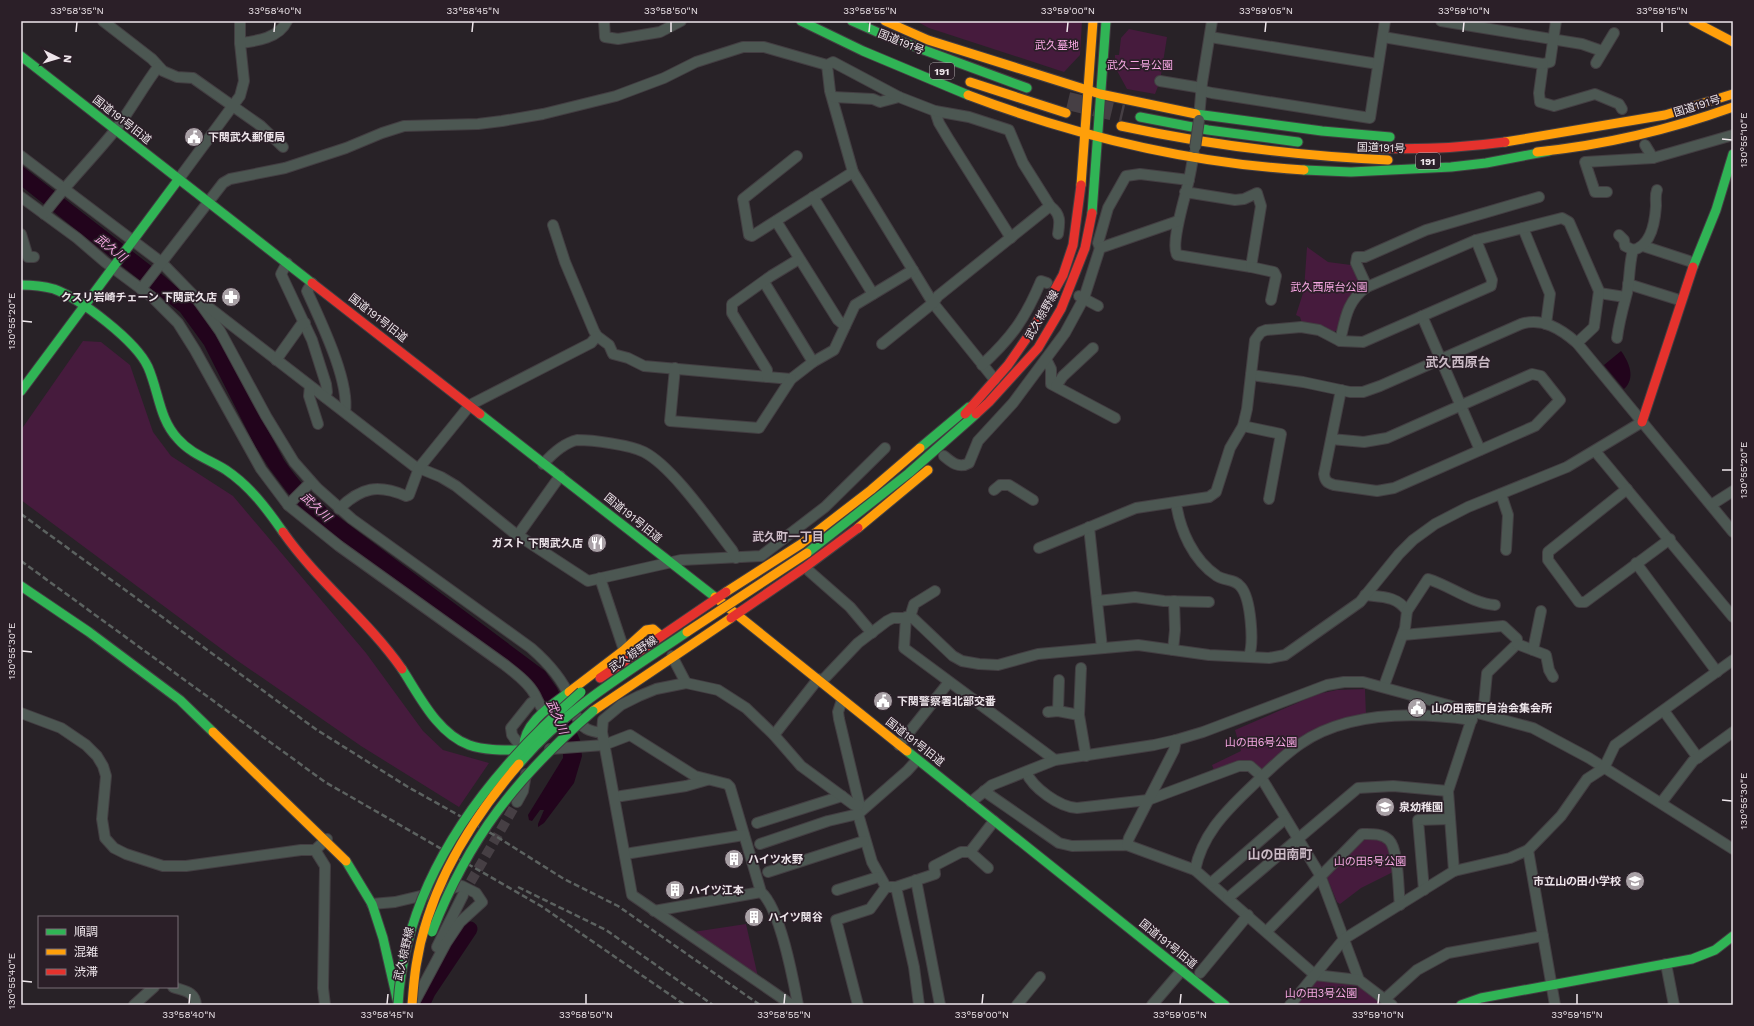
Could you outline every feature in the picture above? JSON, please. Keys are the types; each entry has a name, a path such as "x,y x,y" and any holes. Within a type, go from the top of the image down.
{"main road":[{"path":"801,21 844,43 955,89 1022,114 1086,134 1099,138 1194,153 1281,170 1355,172 1476,164 1549,150"},
{"name":"国道191号","path":"820,21 861,39"},
{"name":"国道191号","path":"852,21 957,64 1034,90"},
{"path":"885,21 928,40 1088,91 1200,117 1322,131 1403,138"},
{"name":"武久椋野線","path":"909,474 957,424 995,380 1027,338 1063,275 1073,245 1076,225 1086,134 1093,21"},
{"name":"武久椋野線","path":"407,1005 411,968 418,937 442,881 474,823 513,771 554,728 619,677 807,553 909,474 989,402 1038,348 1061,309 1085,248 1093,207 1106,21"},
{"path":"1693,21 1733,42"},
{"name":"国道191号旧道","path":"21,56 178,180 209,202 716,598 1225,1005"},
{"name":"191","path":"958,78 1066,113"},
{"name":"国道191号","path":"1362,148 1392,149 1481,145 1558,134 1665,115 1733,94"},
{"name":"国道191号","path":"1120,126 1213,144 1338,158 1436,161 1583,146 1657,130 1733,107"},
{"path":"1131,116 1208,130 1310,144"},
{"path":"1426,139 1442,139 1459,146"},
{"path":"1642,422 1694,264 1716,210 1733,154"},
{"path":"21,390 178,180"},
{"path":"21,285 38,286 55,290 84,306 140,353 152,378 166,425 175,437 196,454 222,467 257,497 304,561 394,658 439,723 454,737 470,744 490,748 524,750 523,741 526,732 546,710 566,693 624,650 646,630 653,629 661,636"},
{"path":"418,1005 423,964 435,926 453,883 476,840 501,805 533,765 593,711 672,656 779,586 846,538 949,451 1010,386 1038,348"},
{"path":"398,1005 402,966 412,925 434,873 451,840 473,805 502,768 546,722 581,692 661,636 716,598 801,544 871,490 973,404"},
{"path":"761,556 779,586"},
{"path":"21,586 90,632 180,700 327,839 348,863 372,904 383,938 398,1005"},
{"name":"武久椋野線","path":"412,1005 416,969 430,910"},
{"path":"1461,1005 1481,998 1666,964 1708,954 1724,945 1733,936"}],"street":[{"path":"102,21 152,59 158,67 177,77 193,78 261,126 283,147"},
{"path":"178,180 240,96 244,81 240,43 240,21"},
{"path":"240,43 269,37 284,27 287,21"},
{"path":"604,21 605,37 618,39 660,32 681,21"},
{"path":"1212,21 1200,117 1189,180 1182,213 1178,221 1174,251 1177,256 1274,272 1276,276 1271,300"},
{"path":"1160,81 1196,87 1203,91 1370,118 1385,21"},
{"path":"1441,21 1586,45 1602,51"},
{"path":"1383,37 1543,64 1550,62 1556,21"},
{"path":"1596,63 1602,51 1614,34"},
{"path":"1210,37 1378,64"},
{"path":"142,287 223,184 230,179 285,168 357,144 392,129 422,125 478,124 568,108 636,90 696,62 743,47 764,46 827,65 833,62 899,96 935,111 969,117 1009,130 1023,163 1050,206 1056,210 1060,218 1058,234"},
{"path":"1543,64 1539,93 1540,102 1554,106 1595,94 1619,104 1622,109"},
{"path":"827,65 828,81 853,172 933,303 995,380"},
{"path":"46,213 63,189 76,176 115,129 158,67"},
{"path":"833,97 873,99 880,102 899,96"},
{"path":"935,111 939,123 1011,238"},
{"path":"1607,192 1595,192 1585,162 1653,158 1733,136"},
{"path":"1645,145 1653,158"},
{"path":"21,156 131,243 160,264 197,299 414,466 456,486 518,535 588,580 669,562 761,556 825,508 885,448"},
{"path":"797,156 743,199 749,235 752,236 853,172"},
{"path":"949,451 956,465 962,466 969,462 978,441 1013,403 1065,333 1082,297 1100,248 1098,243 1108,208 1126,176 1140,174 1189,180"},
{"path":"1619,235 1624,240 1624,246 1633,250 1641,248 1649,239 1656,207 1657,190"},
{"path":"1186,192 1235,200 1244,199 1256,193 1261,206 1251,267"},
{"path":"21,197 46,213 114,267 142,287 170,314 188,337 256,460 272,485 288,505 339,546 505,665 526,684 535,694 536,700 546,710"},
{"path":"813,197 873,294"},
{"path":"1367,287 1356,263 1357,257 1365,257 1426,230 1453,221 1539,197"},
{"path":"882,344 933,303 938,296 1050,206"},
{"path":"1340,341 1350,303 1355,296 1367,287 1476,240 1562,218 1569,222 1599,293 1594,327 1577,343"},
{"path":"776,221 838,320 845,326"},
{"path":"1100,248 1178,221"},
{"path":"553,225 567,267 597,336 609,345 613,354 628,358 644,366 791,379"},
{"path":"1523,228 1550,294 1546,324"},
{"path":"21,234 28,257 34,257"},
{"path":"1039,548 1136,508 1209,498 1216,492 1230,448 1243,426 1247,409 1255,340 1261,332 1266,330 1313,328 1340,341 1364,342 1491,286 1492,280 1476,240"},
{"path":"1643,246 1689,261"},
{"path":"1617,338 1619,319 1630,284 1630,261 1633,250"},
{"path":"767,377 767,370 732,313 732,304 800,259"},
{"path":"287,263 281,274 305,323 326,384 326,398"},
{"path":"675,368 670,421 759,428 791,379 813,362 834,350 855,305 913,270"},
{"path":"982,365 1014,332 1031,305 1041,281 1047,283"},
{"path":"764,282 813,362"},
{"path":"312,283 307,291 337,368 344,396 345,412"},
{"path":"1630,284 1676,299"},
{"path":"1599,293 1625,297"},
{"path":"1082,297 1098,306"},
{"path":"197,299 220,331 287,451 311,482 339,509 531,648 547,662 566,693 581,725 588,730 602,733"},
{"path":"1422,316 1480,450"},
{"path":"1251,375 1357,392 1374,388 1440,358 1527,322 1546,324 1566,333 1577,343 1733,532"},
{"path":"276,360 301,325 305,323"},
{"path":"339,509 349,499 374,489 386,488 406,496 409,495 419,468 470,405 591,343 597,336"},
{"path":"1056,386 1063,376 1093,348"},
{"path":"1046,359 1050,369 1051,384 1115,418"},
{"path":"1331,439 1364,442 1387,438 1532,374 1541,376 1560,400 1535,426 1394,488 1377,491 1334,485 1326,481 1324,474 1331,439 1341,390"},
{"path":"310,386 309,396 318,424"},
{"path":"774,735 820,680 858,643 892,618 908,617 953,656 971,663 998,665 1016,661 1031,655 1138,645 1195,654 1269,658 1291,652 1360,602 1388,565 1413,540 1435,524 1453,514 1560,470 1595,451 1642,422"},
{"path":"1243,426 1281,434 1269,499"},
{"path":"543,464 550,456 570,442 577,440 631,448 645,453 685,491 732,550 736,558"},
{"path":"1595,451 1670,539 1733,617"},
{"path":"518,535 560,476"},
{"path":"288,505 311,482"},
{"path":"994,490 1000,485 1009,485 1033,500"},
{"path":"1627,488 1548,552 1548,560 1579,602 1585,602 1670,539"},
{"path":"1711,505 1733,491"},
{"path":"1501,494 1508,515 1506,550"},
{"path":"1176,503 1179,520 1195,553 1218,576 1236,582 1244,592 1251,638 1249,656"},
{"path":"1089,527 1094,561 1102,648"},
{"path":"1636,563 1717,672"},
{"path":"809,571 850,607 872,633"},
{"path":"600,578 624,650"},
{"path":"1384,686 1403,635 1407,611 1428,580 1451,588 1481,602 1495,605"},
{"path":"935,591 914,604 908,617 904,648 1055,760"},
{"path":"1365,595 1389,597 1400,603 1407,611"},
{"path":"1097,601 1135,597 1174,601 1209,602"},
{"path":"1173,650 1175,630 1174,601"},
{"path":"1533,650 1541,611"},
{"path":"1403,635 1503,626 1517,639 1517,644"},
{"path":"661,636 682,644 690,644"},
{"path":"1517,644 1546,655 1549,670 1553,677"},
{"path":"1454,871 1448,791 1476,715 1487,673 1517,644"},
{"path":"672,656 686,683"},
{"path":"1290,1005 1344,939 1454,871 1510,858 1528,850 1561,816 1587,779 1604,768 1615,745 1733,660"},
{"path":"1081,668 1079,715 1086,756"},
{"path":"1059,680 1053,712 1079,715"},
{"path":"899,745 950,682"},
{"path":"971,802 992,785 1055,760 1176,740 1203,732 1336,683 1363,682 1384,686 1476,715 1533,728 1589,758 1733,849"},
{"path":"792,1005 632,895 602,733 603,720 621,705 656,689 686,683 707,686 733,698 746,708 774,735 800,766 860,810"},
{"path":"517,802 526,781 524,750 512,735 511,728 531,703 536,700"},
{"path":"842,700 838,712 839,719 860,810 864,841 878,876 891,887 914,967 919,1005"},
{"path":"1664,711 1698,758"},
{"path":"21,713 60,728 86,745 97,756 103,766 106,776 102,819 105,838 114,848 126,854 163,866 186,866 301,850 315,850 327,839"},
{"path":"1195,870 1201,848 1218,820 1261,778 1300,744 1317,734 1342,724 1403,716 1476,715"},
{"path":"1661,803 1693,762 1733,732"},
{"path":"524,750 604,745 630,735 695,776 707,780 723,782 730,787 761,892 767,897 776,916 798,1005"},
{"path":"1127,845 1129,838 1174,750 1176,740"},
{"path":"760,844 860,810 907,771 917,760"},
{"path":"1026,772 1030,782 1068,807 1077,808 1148,800 1239,766 1253,768 1261,778 1320,875 1359,980"},
{"path":"615,797 686,786 707,780"},
{"path":"1228,898 1358,788 1392,786 1448,791"},
{"path":"984,791 1059,843 1072,846 1127,845 1195,870 1248,914 1315,975 1359,980 1388,1002 1417,970 1448,953 1543,936"},
{"path":"757,823 842,796"},
{"path":"1211,883 1285,819"},
{"path":"1424,890 1418,820 1450,819"},
{"path":"970,852 994,820"},
{"path":"1266,931 1362,834 1376,833 1388,839 1394,848 1400,905"},
{"path":"625,854 744,835"},
{"path":"768,872 864,841"},
{"path":"315,850 324,866 323,988 325,1005"},
{"path":"1528,850 1555,1005"},
{"path":"858,1005 836,920 870,909 891,887 935,874 934,866 961,852 970,852 988,868"},
{"path":"836,890 878,876"},
{"path":"916,880 940,1005"},
{"path":"372,904 394,902 462,886 476,893 482,902 460,922 446,943 412,1005"},
{"path":"654,911 761,892"},
{"path":"412,1005 463,895"},
{"path":"1200,973 1248,914"},
{"path":"1666,964 1674,1005"},
{"path":"1152,1005 1182,970"},
{"path":"1017,1005 1040,977"},
{"path":"134,1005 153,988"},
{"path":"176,988 191,993 196,999 196,1005"}],"green space":[{"name":"武久墓地","path":"916,21 1082,21 1080,55 1064,72 929,28"},
{"name":"武久二号公園","path":"1129,29 1167,37 1160,81 1155,94 1127,89 1115,67 1115,55 1119,55 1121,38"},
{"name":"武久西原台公園","path":"1307,247 1328,262 1351,265 1360,281 1346,304 1338,330 1331,333 1302,323 1300,317 1296,315 1304,290"},
{"path":"83,341 101,342 130,365 153,432 171,456 233,496 366,653 423,731 443,750 489,763 459,807 361,746 235,659 21,500 21,430"},
{"name":"山の田6号公園","path":"1365,689 1366,716 1293,744 1262,769 1215,773 1212,765 1241,751 1235,730 1318,694 1337,690"},
{"name":"山の田5号公園","path":"1362,838 1379,840 1388,845 1393,872 1361,888 1340,904 1337,902 1326,875"},
{"path":"746,924 758,977 693,932"},
{"name":"山の田3号公園","path":"1315,980 1360,984 1387,1005 1294,1005"}],"water":[{"path":"21,165 163,275 188,297 205,319 223,347 284,460 299,480 316,498 328,509 545,671 557,688 580,740 582,756 574,783 544,823 538,827 544,810 540,810 532,821 529,820 528,815 563,758 563,746 557,726 538,691 517,668 335,537 304,512 269,468 255,446 204,345 180,312 21,186"},
{"path":"1621,351 1627,360 1630,370 1630,380 1624,389 1604,365"}],"waterway":[{"name":"武久川","path":"422,1005 428,992 470,929"}],"tunnel":[{"path":"1068,101 1123,114"},
{"path":"463,895 517,802"}],"railway":[{"path":"21,514 317,730 408,787 494,835 564,879 618,906 760,1005"},
{"path":"21,561 325,782 541,906 685,1005"},
{"path":"518,887 606,930 713,1005"}],"traffic: fast":[{"path":"801,21 863,51 968,95"},
{"path":"852,21 886,36 1027,88"},
{"path":"1092,213 1106,21"},
{"path":"21,56 312,283"},
{"path":"1196,114 1322,131 1390,137"},
{"path":"1140,117 1208,130 1298,142"},
{"path":"1304,170 1351,172 1451,167 1486,163 1549,151"},
{"path":"1693,267 1716,210 1733,154"},
{"path":"21,391 178,180"},
{"path":"21,285 46,287 65,294 107,322 132,345 148,367 163,414 167,423 178,439 189,449 226,470 243,483 264,506 283,532"},
{"path":"920,448 969,407"},
{"path":"480,414 715,597"},
{"path":"807,553 909,473 976,414"},
{"path":"21,586 89,632 180,700 213,732"},
{"path":"519,764 556,726 598,692 687,632"},
{"path":"402,669 422,701 438,723 447,732 469,745 496,750 524,750 524,741 532,724 554,703 569,692"},
{"path":"398,1005 404,958 417,914 435,871 458,831 485,793 515,757 547,723 581,692"},
{"path":"432,932 446,898 462,867 479,838 498,811 518,785 541,760 593,711"},
{"path":"907,751 1225,1005"},
{"path":"346,861 372,904 383,938 397,999"},
{"path":"1461,1005 1481,998 1692,959 1715,950 1733,936"}],"traffic: slow":[{"path":"885,21 928,40 1100,94 1196,114"},
{"path":"1081,185 1093,21"},
{"path":"1693,21 1733,42"},
{"path":"970,82 1066,113"},
{"path":"1505,142 1665,115 1733,94"},
{"path":"968,95 1050,123 1133,145 1218,161 1304,170"},
{"path":"1537,152 1636,136 1685,123 1733,107"},
{"path":"1121,126 1187,139 1254,149 1321,156 1388,160"},
{"path":"726,592 801,544 871,490 920,448"},
{"path":"858,528 928,470"},
{"path":"687,632 807,553"},
{"path":"715,597 907,751"},
{"path":"593,711 731,618"},
{"path":"569,692 624,650 646,630 653,629 661,636"},
{"path":"213,732 346,861"},
{"path":"412,1005 416,966 422,938 430,910 441,884 453,858 468,833 484,809 519,764"}],"traffic: jam":[{"path":"1369,148 1437,148 1505,142"},
{"path":"965,414 1008,365 1033,329 1063,275 1073,245 1081,185"},
{"path":"976,414 989,402 1038,348 1061,309 1085,248 1092,213"},
{"path":"1642,422 1693,267"},
{"path":"312,283 480,414"},
{"path":"731,618 804,568 858,528"},
{"path":"283,532 311,567 374,634 402,669"},
{"path":"600,678 726,592"}],"place":[{"name":"下関武久郵便局","path":"194,137"},
{"name":"クスリ岩崎チェーン 下関武久店","path":"231,297"},
{"name":"ガスト 下関武久店","path":"597,543"},
{"name":"下関警察署北部交番","path":"883,701"},
{"name":"山の田南町自治会集会所","path":"1417,708"},
{"name":"泉幼稚園","path":"1385,807"},
{"name":"ハイツ水野","path":"734,859"},
{"name":"市立山の田小学校","path":"1635,881"},
{"name":"ハイツ江本","path":"675,890"},
{"name":"ハイツ関谷","path":"754,917"}],"district":[{"name":"武久西原台","path":"1458,362"},
{"name":"武久町一丁目","path":"788,537"},
{"name":"山の田南町","path":"1280,854"}]}
